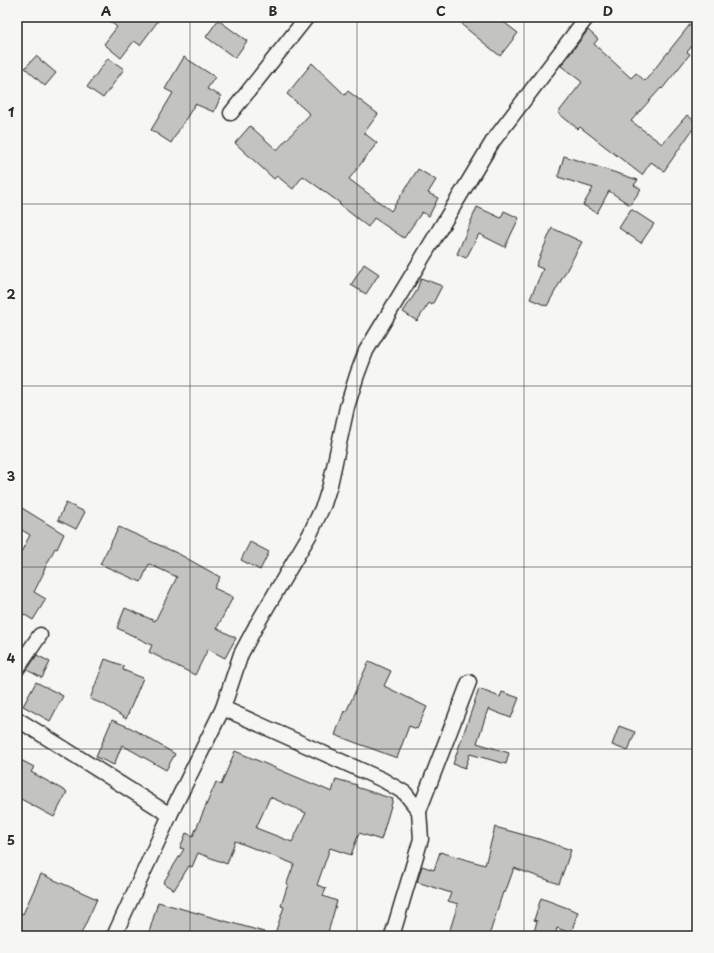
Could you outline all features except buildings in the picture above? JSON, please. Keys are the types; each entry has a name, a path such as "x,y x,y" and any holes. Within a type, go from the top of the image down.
{"street":[{"path":"231,113 307,17"},
{"path":"114,936 170,815 223,708 241,654 310,534 324,504 330,485 347,407 366,351 493,141 587,17"},
{"path":"17,669 40,635"},
{"path":"392,936 421,839 419,811 469,682"},
{"path":"223,708 383,780 405,794 419,811"},
{"path":"17,719 170,815"}]}
